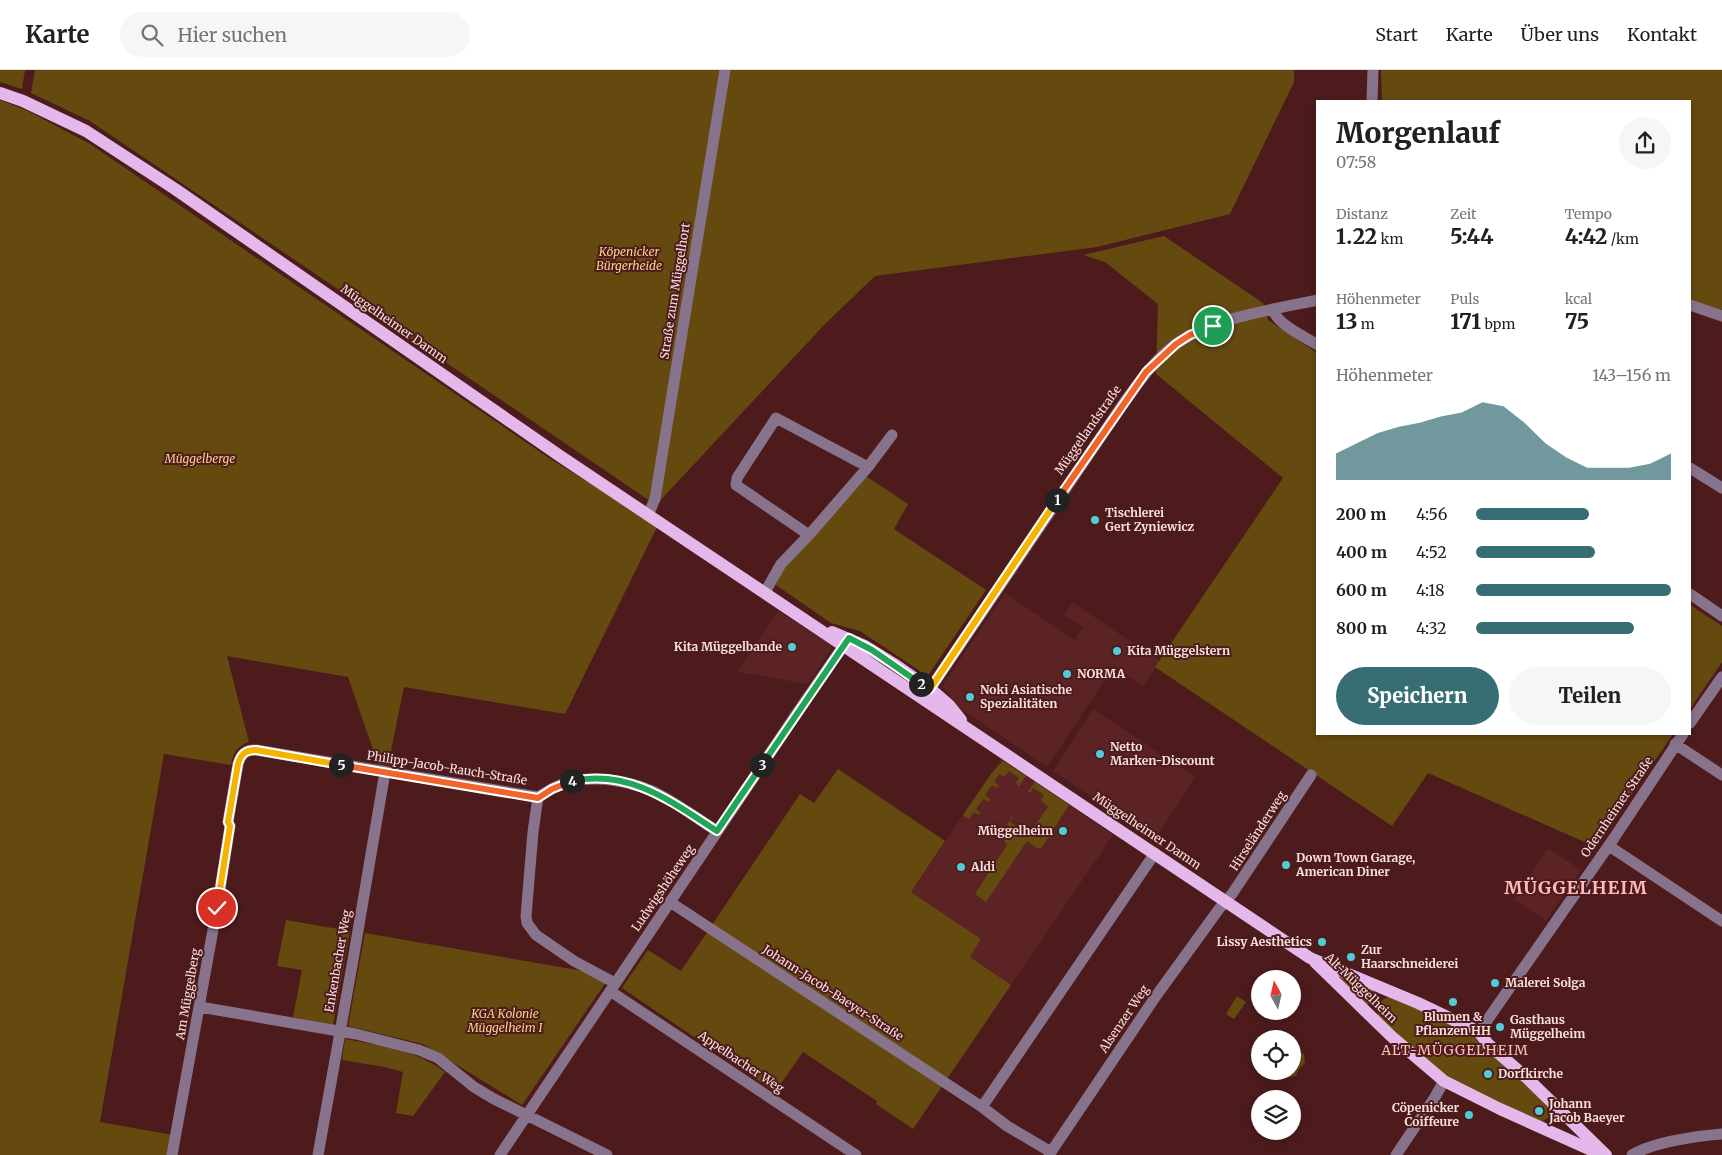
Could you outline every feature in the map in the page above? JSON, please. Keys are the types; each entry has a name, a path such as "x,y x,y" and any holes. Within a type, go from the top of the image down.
{"main road":[{"name":"Müggelheimer Damm","path":"0,93 23,101 94,136 175,189 648,515 819,628 846,642 926,694 968,727 1310,958"},
{"name":"Alt-Müggelheim","path":"1310,958 1425,1006 1479,1032 1488,1044 1528,1078 1606,1155"},
{"name":"Alt-Müggelheim","path":"1310,958 1391,1036 1444,1080 1493,1106 1602,1155"}],"street":[{"name":"Straße zum Müggelhort","path":"648,515 655,499 725,70"},
{"path":"1372,100 1373,70"},
{"name":"Müggellandstraße","path":"926,694 1146,372 1176,344 1190,335 1213,326 1273,309 1316,300"},
{"path":"1691,305 1722,316"},
{"path":"1273,309 1274,316 1286,326 1316,344"},
{"path":"809,535 736,485 737,478 776,418 868,466"},
{"path":"765,592 781,564 809,535 892,435"},
{"path":"1691,469 1722,488"},
{"path":"1691,595 1722,616"},
{"name":"Ludwigshöheweg","path":"500,1155 846,642"},
{"path":"1691,722 1722,677"},
{"name":"Odernheimer Straße","path":"1479,1032 1682,735"},
{"path":"1676,744 1722,775"},
{"name":"Philipp-Jacob-Rauch-Straße","path":"246,751 256,750 538,798 558,786 576,780 591,779 617,782 650,790 663,796 717,831"},
{"name":"Am Müggelberg","path":"172,1155 217,908 230,826 228,822 240,759 246,751"},
{"name":"Enkenbacher Weg","path":"318,1155 385,772"},
{"name":"Hirseländerweg","path":"1226,901 1311,775"},
{"name":"Appelbacher Weg","path":"538,798 530,854 526,916 527,923 536,935 856,1155"},
{"path":"1608,846 1722,922"},
{"path":"982,1107 1155,853"},
{"name":"Alsenzer Weg","path":"1050,1154 1156,996 1226,901"},
{"name":"Johann-Jacob-Baeyer-Straße","path":"670,902 982,1107 1050,1154"},
{"path":"200,1007 340,1032 419,1050 430,1054 484,1094 608,1155"},
{"path":"1396,1155 1435,1097 1444,1080"},
{"path":"1632,1155 1651,1147 1700,1136 1722,1134"}],"shaded area":[{"path":"1005,593 1075,640 1083,628 1064,615 1072,602 1160,661 1143,686 1114,666 1047,767 962,710 942,686"},
{"name":"Kita Müggelbande","path":"778,611 831,645 831,650 808,684 737,672"},
{"path":"1093,709 1195,777 1155,839 1053,771"},
{"path":"1001,759 1113,835 1011,985 970,957 981,939 911,892"},
{"path":"1548,848 1581,870 1546,921 1514,899"}],"green space":[{"path":"0,70 25,70 22,89 0,82"},
{"name":"Köpenicker Bürgerheide","path":"35,70 1294,70 1294,82 1230,214 1097,247 875,276 825,324 656,505 90,121 31,93"},
{"path":"1381,70 1722,70 1722,316 1691,306 1691,100 1382,100"},
{"name":"Müggelberge","path":"0,100 28,111 90,144 552,460 658,525 565,714 404,687 388,765 378,764 348,677 227,656 249,742 236,750 231,765 164,754 100,1122 173,1135 170,1155 0,1155"},
{"path":"1164,236 1263,303 1268,320 1316,352 1316,735 1672,735 1596,847 1428,773 1392,826 1155,667 1283,478 1156,374 1158,304 1105,262 1083,255"},
{"path":"866,476 908,504 894,529 986,590 929,674 926,675 860,631 831,623 776,585 779,574"},
{"path":"1691,606 1722,626 1722,662 1691,708"},
{"path":"1003,761 1026,776 1019,786 1016,783 1019,778 1009,771 1004,777 999,774 994,782 999,785 997,788 992,785 985,795 990,799 988,802 983,799 976,809 980,813 979,815 974,812 969,819 963,815 991,774"},
{"path":"838,769 945,841 911,892 981,939 970,957 1011,985 913,1129 876,1104 877,1101 803,1052 775,1092 622,988 648,950 681,971 800,794 814,803"},
{"path":"1035,782 1069,805 1042,847 1039,849 1027,841 986,902 975,894 1007,845 1000,833 1006,836 1011,828 1007,825 1012,817 1010,822 1020,829 1024,824 1032,830 1048,807 1041,800 1044,795 1033,788 1030,793 1028,792"},
{"path":"286,920 350,931 333,1025 293,1017 302,970 277,966"},
{"name":"KGA Kolonie Müggelheim I","path":"365,933 583,971 606,982 522,1105 423,1044 348,1026"},
{"path":"1342,977 1376,992 1368,1005 1365,1005 1341,979"},
{"path":"1237,996 1246,1002 1234,1019 1226,1014"},
{"path":"1389,997 1463,1029 1491,1048 1551,1109 1549,1117 1542,1122 1502,1107 1431,1067 1378,1017 1377,1010 1379,1004"},
{"path":"345,1039 398,1050 422,1059 445,1072 413,1116 396,1113 403,1072 342,1060"},
{"path":"1301,1053 1304,1054 1305,1063 1301,1067"}],"place":[{"name":"Tischlerei Gert Zyniewicz","path":"1095,520"},
{"name":"Kita Müggelbande","path":"792,647"},
{"name":"Kita Müggelstern","path":"1117,651"},
{"name":"NORMA","path":"1067,674"},
{"name":"Noki Asiatische Spezialitäten","path":"970,697"},
{"name":"Netto Marken-Discount","path":"1100,754"},
{"name":"Müggelheim","path":"1063,831"},
{"name":"Down Town Garage, American Diner","path":"1286,865"},
{"name":"Aldi","path":"961,867"},
{"name":"Lissy Aesthetics","path":"1322,942"},
{"name":"Zur Haarschneiderei","path":"1351,957"},
{"name":"Malerei Solga","path":"1495,983"},
{"name":"Blumen & Pflanzen HH","path":"1453,1002"},
{"name":"Gasthaus Müggelheim","path":"1500,1027"},
{"name":"Dorfkirche","path":"1488,1074"},
{"name":"Johann Jacob Baeyer","path":"1539,1111"},
{"name":"Cöpenicker Coiffeure","path":"1469,1115"}],"district":[{"name":"MÜGGELHEIM","path":"1576,888"},
{"name":"ALT-MÜGGELHEIM","path":"1455,1050"}],"route":[{"path":"217,908 230,826 228,822 238,764 241,755 250,750 538,798 563,783 576,780 606,780 636,785 663,796 717,831 849,638 872,650 930,689 1035,532 1146,372 1176,344 1190,335 1213,326"}]}
